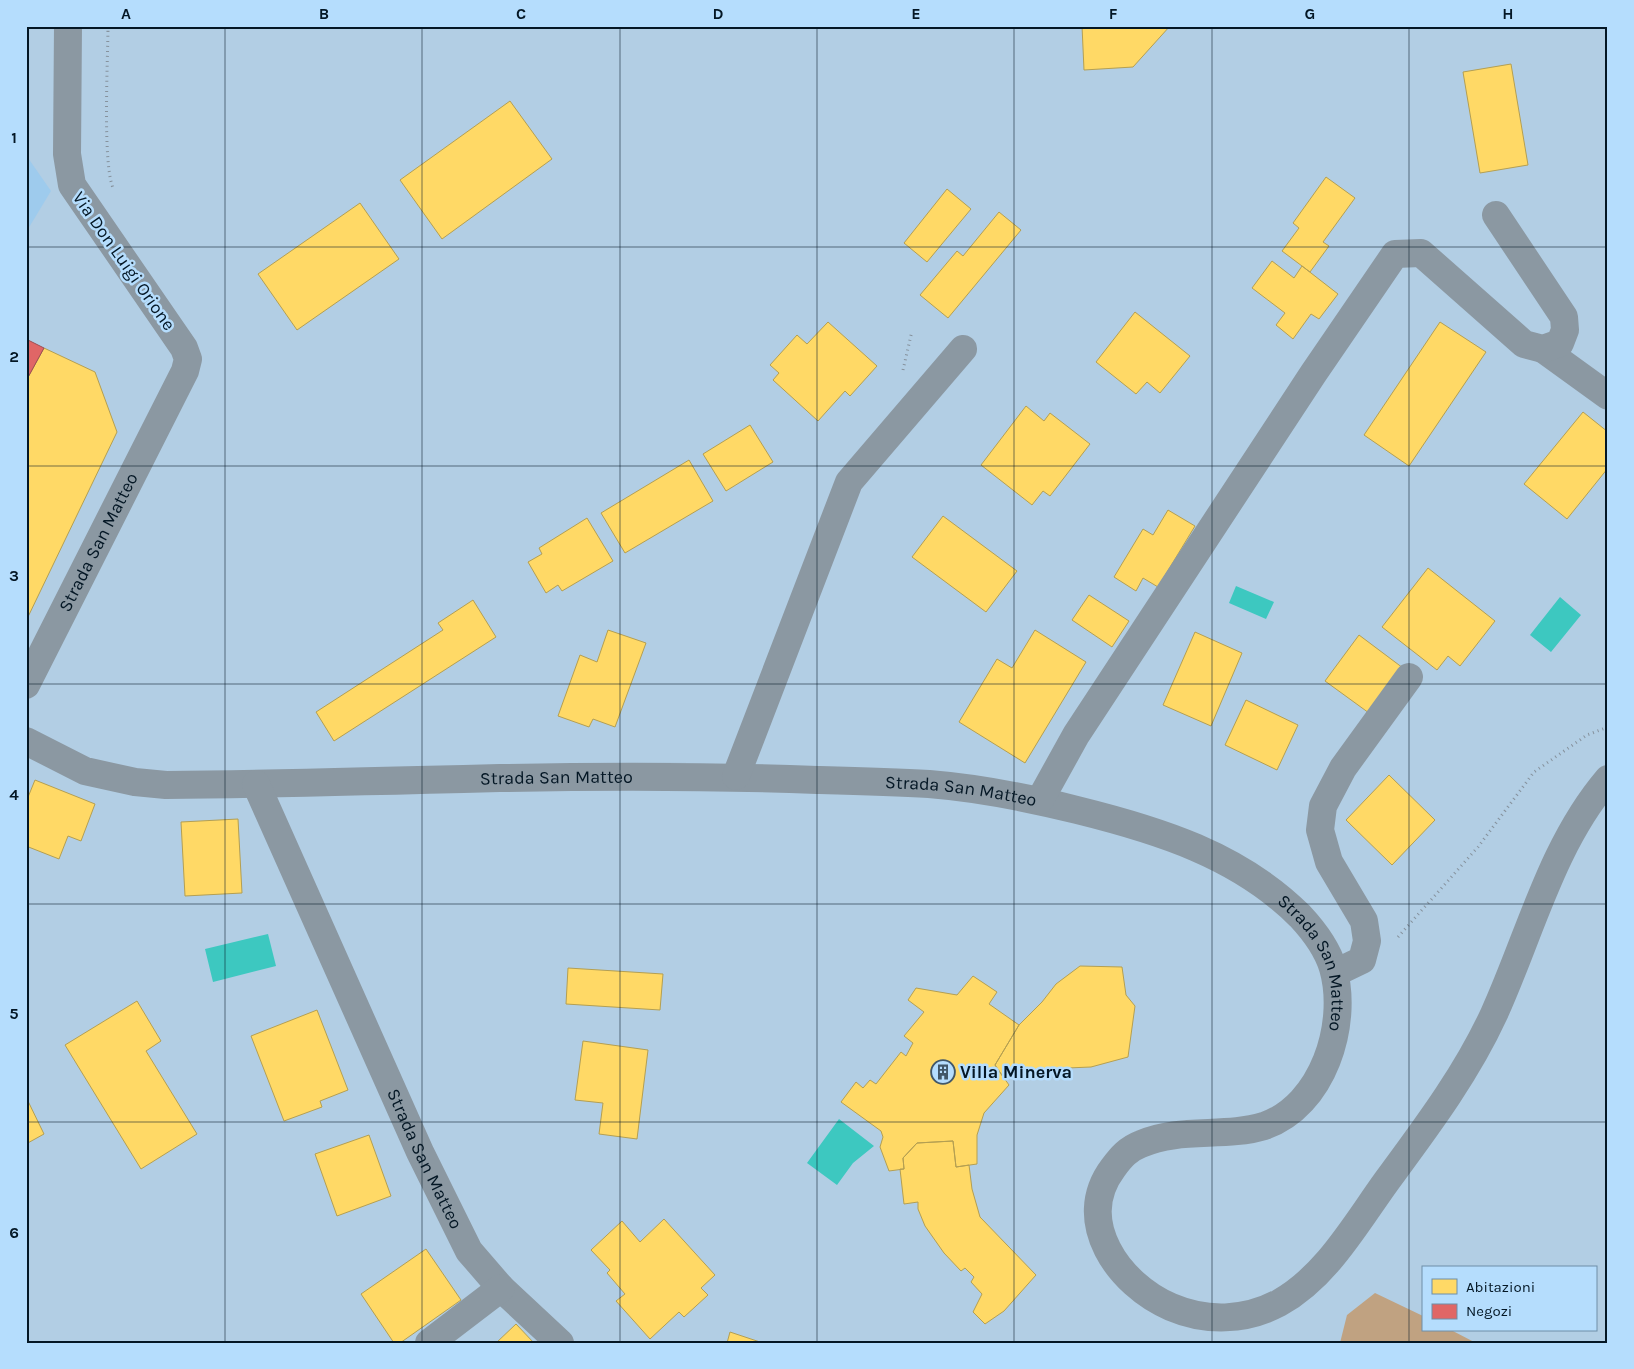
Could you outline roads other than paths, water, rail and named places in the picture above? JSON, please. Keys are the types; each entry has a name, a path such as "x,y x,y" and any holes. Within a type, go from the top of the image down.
{"street":[{"name":"Via Don Luigi Orione","path":"68,26 69,176 87,209 184,348 188,359 185,371 169,398"},
{"path":"1496,215 1564,317 1565,330 1560,343 1543,350"},
{"path":"1040,800 1092,711 1313,374 1395,254 1421,253 1524,344 1543,350 1608,396"},
{"path":"736,776 849,482 962,349"},
{"name":"Strada San Matteo","path":"26,685 169,398"},
{"path":"1335,973 1362,960 1368,941 1364,921 1329,862 1320,830 1323,806 1344,768 1409,677"},
{"name":"Strada San Matteo","path":"26,742 85,771 135,782 166,785 649,774 934,784 1040,800 1141,826 1192,844 1247,873 1299,915 1322,943 1335,973 1336,1016 1330,1058 1308,1094 1288,1114 1260,1127 1179,1135 1146,1141 1125,1153 1106,1177 1097,1203 1102,1242 1121,1272 1144,1294 1173,1309 1198,1316 1228,1318 1254,1314 1284,1301 1313,1278 1336,1252 1448,1098 1492,1020 1568,836 1589,801 1608,779"},
{"name":"Strada San Matteo","path":"256,784 420,1152 469,1251 501,1288 560,1343"},
{"path":"429,1343 501,1288"}],"place":[{"name":"Villa Minerva","path":"943,1072"}]}
